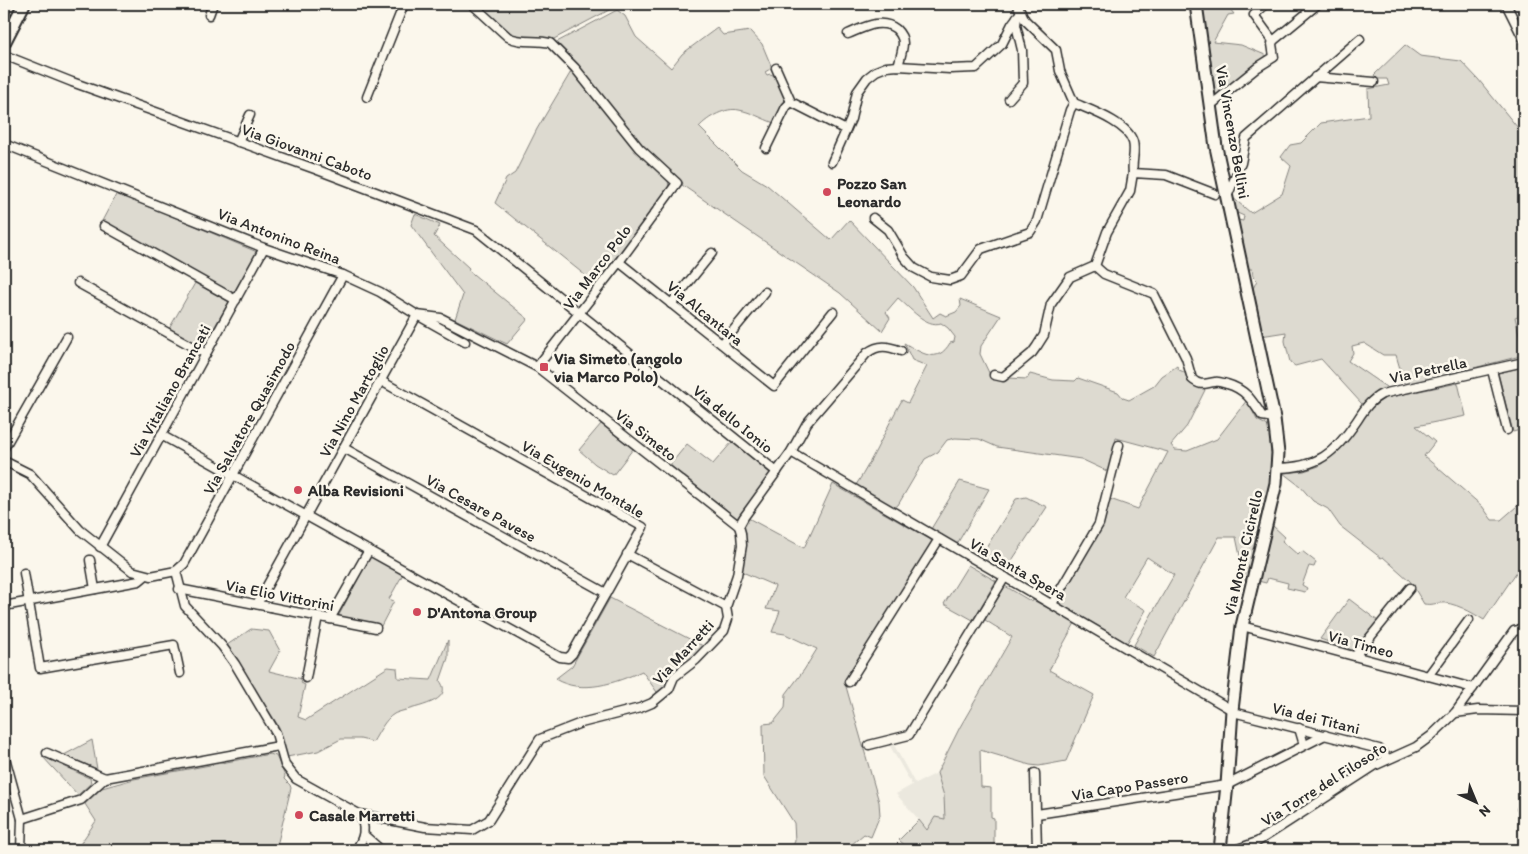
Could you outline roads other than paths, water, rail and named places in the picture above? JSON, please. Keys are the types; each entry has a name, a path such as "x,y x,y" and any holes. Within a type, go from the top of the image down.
{"street":[{"path":"4,44 24,4"},
{"path":"209,15 213,4"},
{"path":"367,97 404,4"},
{"name":"Via Marco Polo","path":"472,4 508,37 514,40 550,43 575,68 639,148 677,183 619,262 537,367"},
{"path":"1009,100 1023,83 1022,50 1016,25 1019,15 1017,4"},
{"name":"Via Vincenzo Bellini","path":"1196,4 1216,147 1242,265"},
{"path":"1211,105 1258,67 1274,57 1273,41 1254,15 1266,4"},
{"path":"1273,41 1318,4"},
{"path":"1506,4 1524,40"},
{"path":"832,162 851,119 857,92 876,71 886,67 898,66 950,69 976,68 1002,44 1019,15"},
{"path":"994,375 1003,377 1032,353 1044,335 1051,304 1070,277 1095,266 1107,232 1130,192 1133,173 1134,142 1127,131 1120,125 1074,103 1060,71 1056,50 1019,15"},
{"path":"848,34 877,23 889,25 902,38 903,44 898,66"},
{"path":"1227,197 1241,163 1246,138 1360,39"},
{"name":"Via Giovanni Caboto","path":"4,55 209,132 316,169 476,230 579,313"},
{"path":"776,68 791,102 846,130"},
{"path":"1315,77 1374,82"},
{"path":"766,148 786,107 791,102"},
{"path":"873,218 888,230 904,257 914,268 932,277 950,280 960,276 981,249 1030,232 1037,221 1067,119 1074,103"},
{"path":"238,142 250,115"},
{"name":"Via Antonino Reina","path":"4,144 264,248 343,275 380,292 417,316 441,318 537,367"},
{"path":"1133,173 1166,175 1215,194"},
{"path":"104,226 236,300"},
{"name":"Via Vitaliano Brancati","path":"100,547 264,248"},
{"path":"671,304 712,253"},
{"name":"Via Alcantara","path":"619,262 774,386 833,312"},
{"name":"Via Monte Cicirello","path":"1220,850 1232,710 1242,626 1274,497 1278,468 1274,418 1242,265"},
{"path":"1095,266 1104,274 1154,294 1186,358 1192,378 1195,381 1207,384 1216,381 1242,390 1262,416 1274,418"},
{"name":"Via Salvatore Quasimodo","path":"176,571 184,564 343,275"},
{"path":"78,283 206,354"},
{"path":"722,344 765,292"},
{"name":"Via dello Ionio","path":"579,313 777,472"},
{"path":"417,316 465,342"},
{"name":"Via Nino Martoglio","path":"257,604 417,316"},
{"path":"4,448 67,337"},
{"path":"739,526 744,516 791,452 807,422 867,353 874,348 882,346 890,346 901,351"},
{"name":"Via Petrella","path":"1278,468 1293,468 1319,461 1338,446 1369,402 1382,394 1524,362"},
{"name":"Via Simeto","path":"537,367 739,526"},
{"path":"1492,370 1507,430"},
{"name":"Via Eugenio Montale","path":"369,550 560,657 568,658 643,527 381,381"},
{"path":"161,435 369,550 330,619"},
{"path":"1052,604 1099,524 1119,445"},
{"name":"Via Cesare Pavese","path":"344,448 606,593"},
{"name":"Via Santa Spera","path":"791,452 1232,710"},
{"path":"4,460 30,474 80,530 132,571 145,576 176,571"},
{"name":"Via Marretti","path":"176,571 179,589 185,606 236,664 276,733 285,765 296,779 359,814 425,826 472,830 489,820 540,739 581,723 640,708 652,703 669,689 674,677 696,660 724,631 728,620 726,607 737,575 742,545 742,533 739,526"},
{"path":"849,682 939,539"},
{"path":"627,554 726,607"},
{"path":"90,560 95,589"},
{"path":"24,573 40,668 174,645 180,673"},
{"path":"4,606 139,581 145,576"},
{"path":"869,745 909,735 1005,577"},
{"path":"1355,656 1410,588"},
{"name":"Via Elio Vittorini","path":"179,589 376,628"},
{"path":"306,678 318,616"},
{"path":"1428,676 1469,620"},
{"name":"Via Timeo","path":"1242,626 1473,688"},
{"name":"Via Torre del Filosofo","path":"1235,850 1257,842 1376,765 1416,747 1431,736 1454,712 1473,688 1514,631 1524,629"},
{"name":"Via dei Titani","path":"1232,710 1380,749 1388,759"},
{"path":"1454,712 1478,710 1524,711"},
{"path":"1299,728 1304,745"},
{"name":"Via Capo Passero","path":"1037,814 1227,784 1324,735"},
{"path":"22,819 82,800 105,778 279,746"},
{"path":"47,753 105,778"},
{"path":"4,754 22,819 21,850"},
{"path":"1036,772 1037,850"},
{"path":"356,850 364,835 363,821 359,814"},
{"path":"364,835 381,850"}],"place":[{"name":"Pozzo San Leonardo","path":"827,192"},
{"name":"Via Simeto (angolo via Marco Polo)","path":"544,367"},
{"name":"Alba Revisioni","path":"298,490"},
{"name":"D'Antona Group","path":"417,612"},
{"name":"Casale Marretti","path":"299,815"}]}
